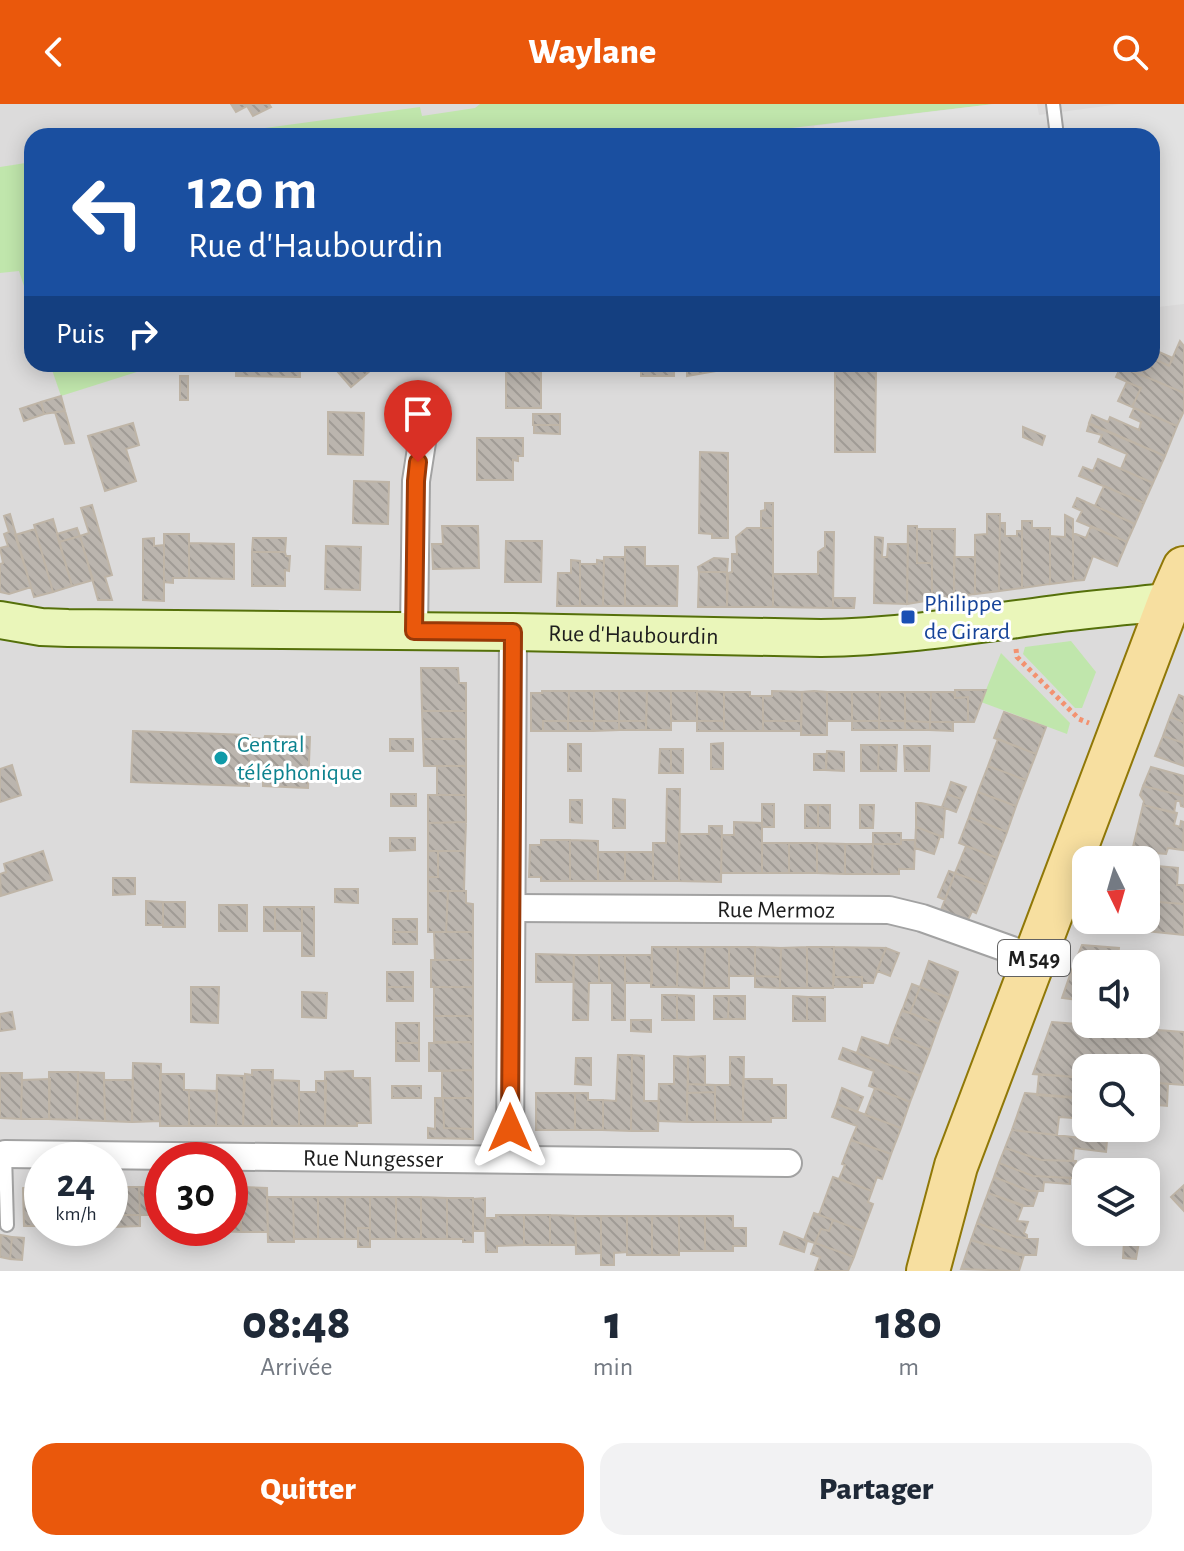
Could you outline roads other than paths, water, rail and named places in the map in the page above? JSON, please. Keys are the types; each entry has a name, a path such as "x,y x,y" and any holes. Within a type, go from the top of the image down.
{"main road":[{"name":"Rue d'Haubourdin","path":"0,620 68,628 862,637 1179,582"},
{"name":"M 549","path":"928,1271 956,1166 1179,582"},
{"name":"M 549","path":"904,1271 956,1166"}],"street":[{"path":"414,631 417,471 423,436 435,410"},
{"path":"510,1159 513,632"},
{"name":"Rue Mermoz","path":"512,908 889,910 922,918 1034,958"},
{"name":"Rue Nungesser","path":"5,1154 788,1163"}],"lane":[{"path":"1053,104 1056,128"},
{"path":"5,1154 7,1225"}],"place":[{"name":"Philippe de Girard","path":"908,617"},
{"name":"Central téléphonique","path":"221,758"}]}
